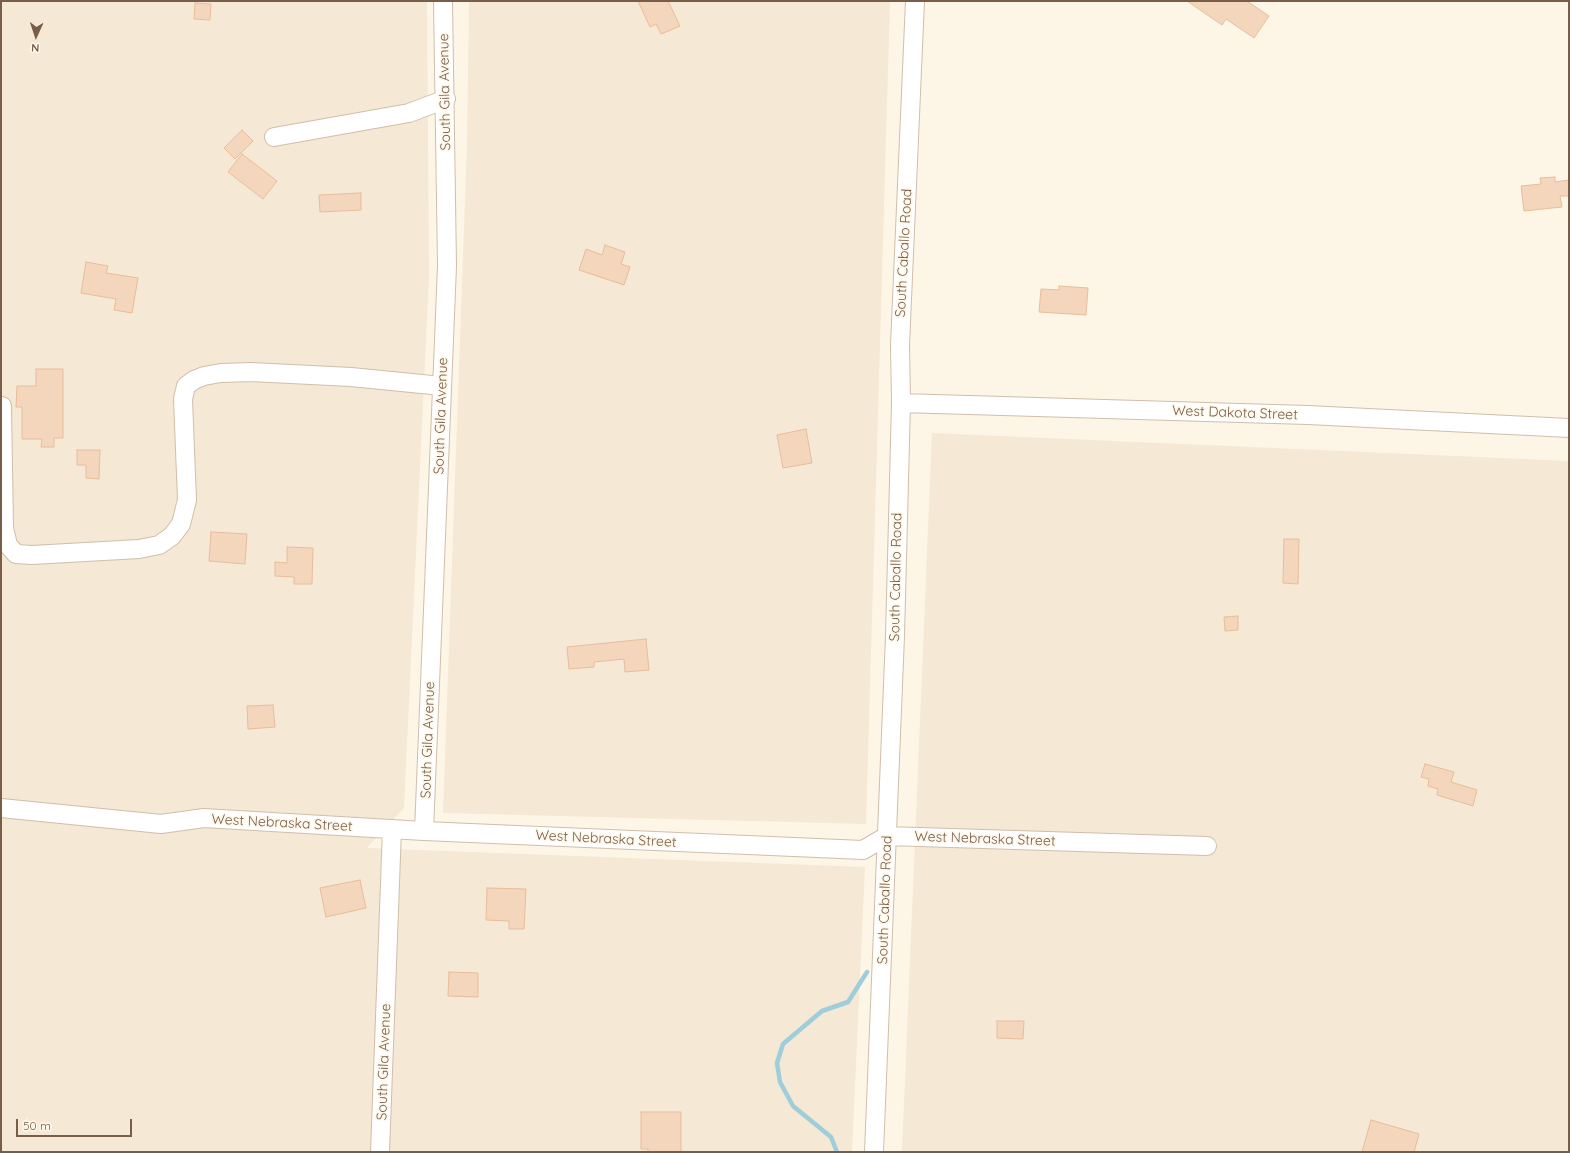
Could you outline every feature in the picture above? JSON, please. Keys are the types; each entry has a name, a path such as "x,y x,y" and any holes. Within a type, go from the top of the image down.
{"street":[{"name":"South Gila Avenue","path":"424,831 447,266 446,99 443,1"},
{"name":"South Caballo Road","path":"874,1152 895,636 900,345 915,1"},
{"path":"274,137 403,115 446,99"},
{"path":"2,406 4,528 8,545 16,554 32,555 139,549 159,545 172,536 181,524 187,500 183,399 186,386 194,380 204,376 221,373 259,373 351,377 442,386"},
{"name":"West Dakota Street","path":"900,403 1300,415 1569,428"},
{"name":"West Nebraska Street","path":"1,808 161,824 204,818 424,831 863,850 887,836 1207,846"},
{"name":"South Gila Avenue","path":"380,1152 392,829"}],"shaded area":[{"path":"1,1 427,1 429,276 404,808 367,848 865,867 852,1152 1,1152"},
{"path":"469,1 890,1 866,824 443,813 467,145"},
{"path":"932,433 1569,461 1569,1152 902,1152"}],"building":[{"path":"638,1 668,1 680,26 661,34 656,24 650,27"},
{"path":"1187,1 1247,1 1269,16 1254,38 1226,19 1222,25"},
{"path":"195,3 211,4 210,20 194,19"},
{"path":"242,130 253,141 235,159 224,148"},
{"path":"242,154 277,181 263,199 228,172"},
{"path":"1555,177 1555,182 1569,180 1569,196 1560,196 1562,207 1524,211 1521,186 1541,184 1540,178"},
{"path":"361,193 361,210 320,212 319,195"},
{"path":"605,245 625,252 621,264 630,267 624,285 579,270 586,249 602,255"},
{"path":"86,262 108,266 106,273 138,278 132,313 114,310 116,299 81,293"},
{"path":"1059,286 1088,288 1086,315 1039,312 1041,289 1059,290"},
{"path":"36,369 63,369 63,438 54,438 54,447 41,447 42,439 22,439 22,407 16,407 17,386 36,386"},
{"path":"806,429 812,463 783,468 777,435"},
{"path":"77,450 100,450 99,479 86,478 86,465 77,465"},
{"path":"211,532 247,534 245,564 209,561"},
{"path":"1284,539 1299,539 1298,584 1283,583"},
{"path":"287,547 313,548 312,584 294,584 294,577 275,576 275,562 287,563"},
{"path":"1238,616 1238,630 1225,631 1224,617"},
{"path":"646,639 649,670 625,672 624,659 594,662 594,667 569,669 567,647"},
{"path":"273,705 275,727 248,729 247,706"},
{"path":"1425,764 1454,772 1451,782 1477,790 1473,806 1437,795 1438,789 1428,786 1429,779 1421,777"},
{"path":"360,880 366,908 326,917 320,888"},
{"path":"487,888 526,889 524,929 509,929 509,921 486,920"},
{"path":"449,972 478,973 478,997 448,996"},
{"path":"997,1021 1024,1021 1023,1039 997,1038"},
{"path":"641,1112 681,1112 681,1152 648,1152 648,1149 641,1149"},
{"path":"1371,1120 1419,1134 1414,1152 1362,1152"}],"waterway":[{"path":"837,1152 831,1137 793,1106 780,1082 777,1063 783,1044 822,1011 848,1002 867,972"}]}
